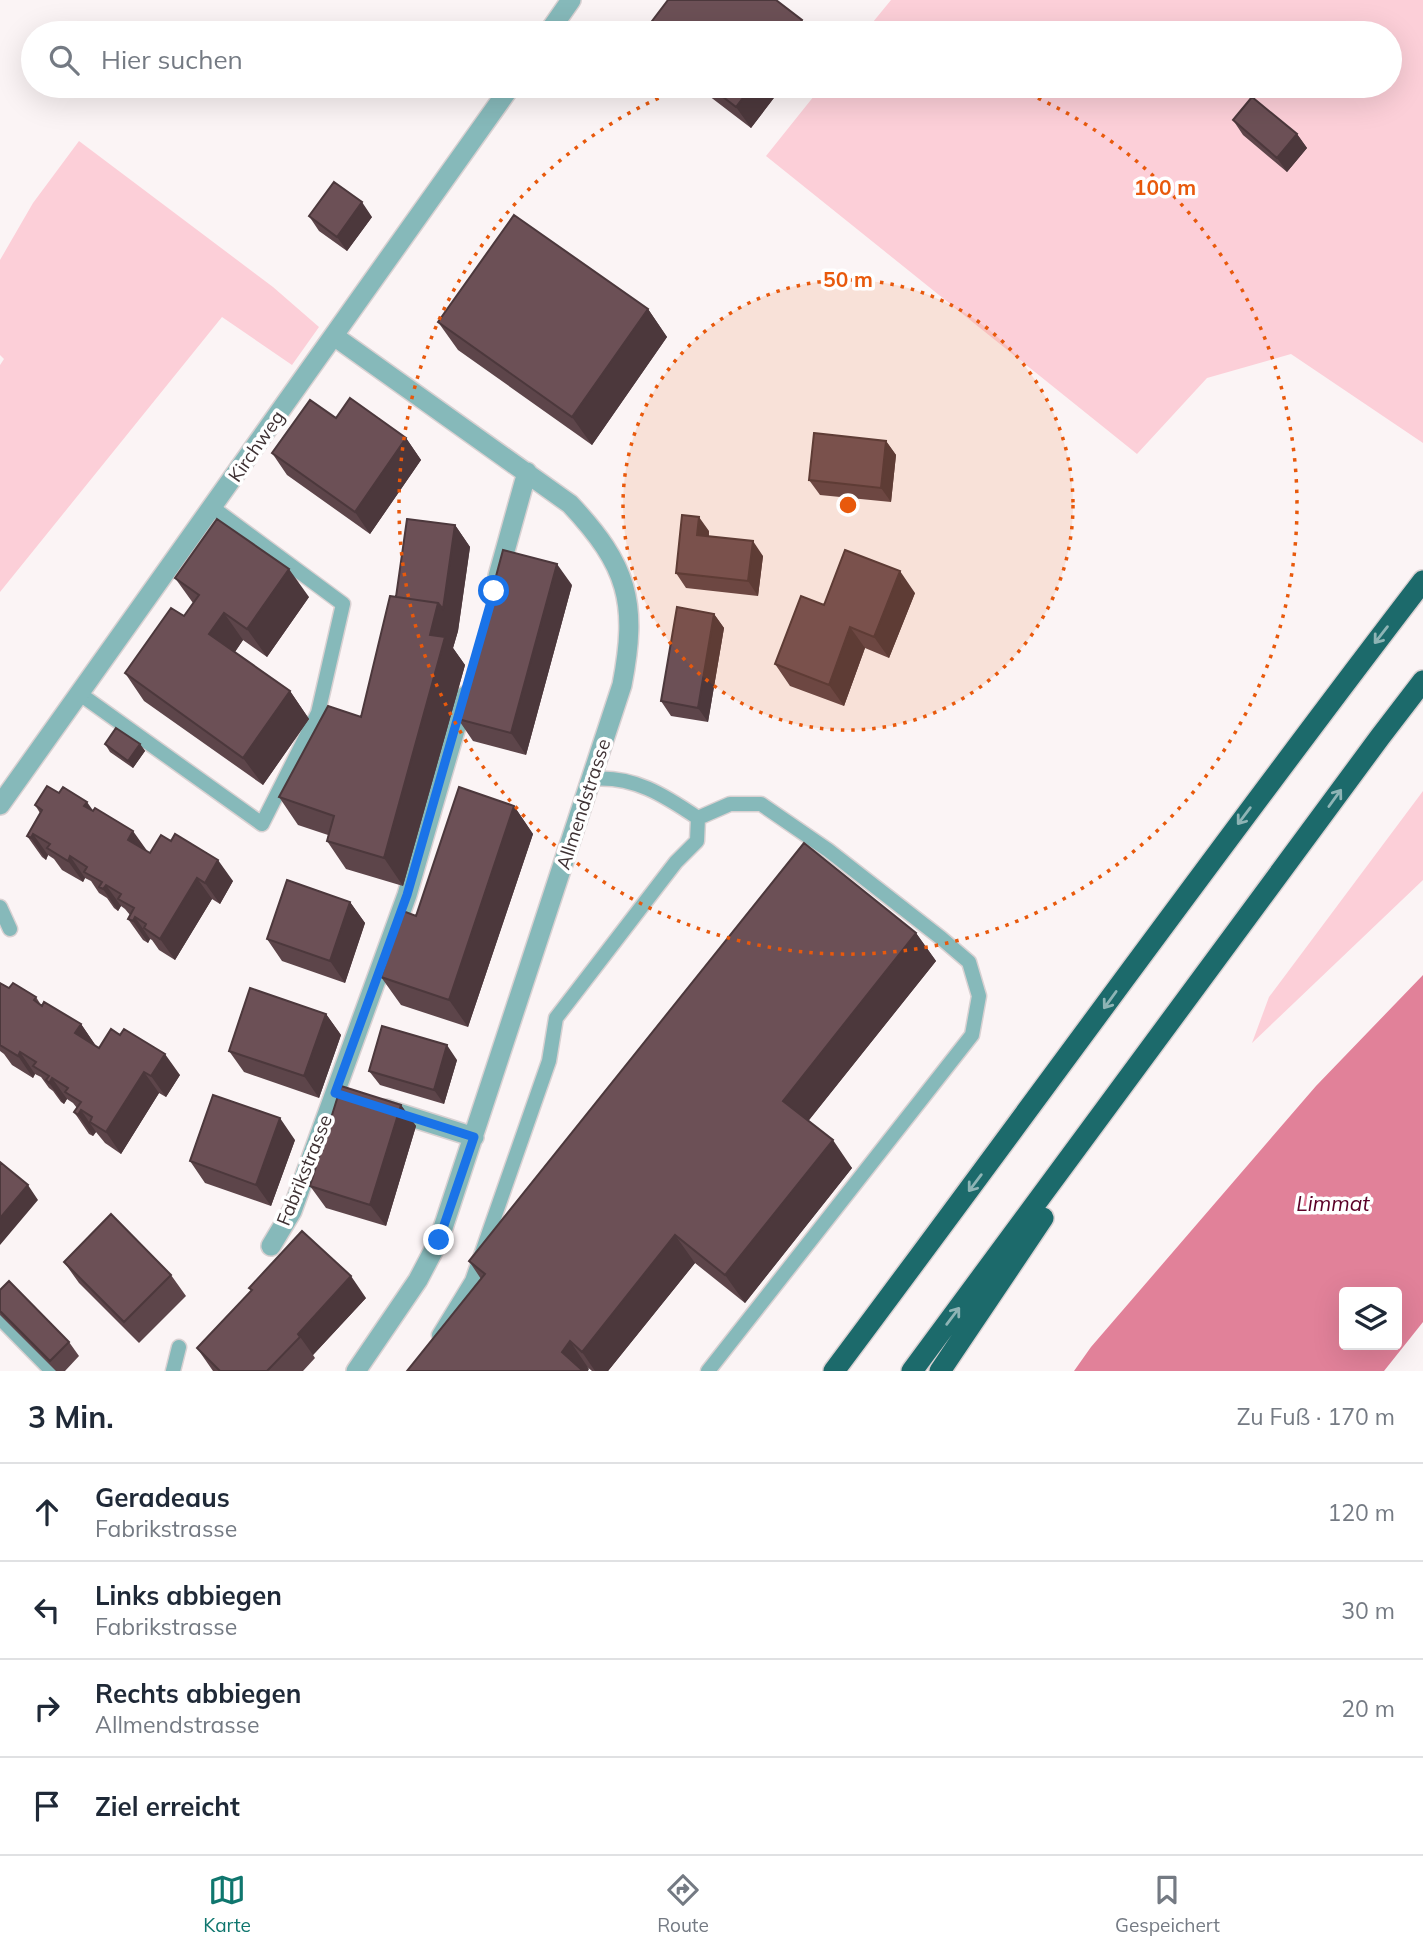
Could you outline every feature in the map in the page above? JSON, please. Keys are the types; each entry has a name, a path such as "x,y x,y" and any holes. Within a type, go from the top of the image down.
{"highway":[{"path":"834,1371 998,1153 1228,837 1423,581"},
{"path":"912,1371 1423,681"},
{"path":"940,1371 1236,932"}],"street":[{"path":"556,21 571,0"},
{"name":"Kirchweg","path":"0,805 503,98"},
{"name":"Allmendstrasse","path":"334,336 570,504 596,531 614,560 625,589 629,621 628,651 622,685 439,1240 418,1280 356,1371"},
{"path":"494,591 527,472"},
{"name":"Fabrikstrasse","path":"271,1246 292,1210 341,1095 407,895 470,676"},
{"path":"373,1105 474,1137"}],"lane":[{"path":"80,694 262,824 318,713 343,604 213,508"},
{"path":"591,779 611,777 659,792 698,818"},
{"path":"698,818 730,804 761,803 828,849 969,962 979,996 972,1035 708,1371"},
{"path":"430,1351 472,1281 550,1061 556,1018 676,862 697,841 698,818"},
{"path":"0,907 10,929"},
{"path":"0,1318 52,1371"},
{"path":"173,1371 179,1347"}],"shaded area":[{"path":"891,0 1423,0 1423,443 1291,354 1207,378 1137,454 766,156 812,98 1402,98 1402,21 874,21"},
{"path":"79,141 273,287 319,327 292,365 222,317 0,592 0,365 4,359 0,355 0,260 33,203"},
{"path":"1423,791 1423,880 1252,1043 1269,997"}],"water":[{"name":"Limmat","path":"1423,975 1423,1322 1402,1348 1402,1287 1339,1287 1339,1350 1401,1350 1384,1371 1074,1371 1091,1347 1316,1086"}],"building":[{"path":"668,0 776,0 802,20 801,21 652,21"},
{"path":"724,98 743,98 736,107"},
{"path":"1253,98 1297,134 1277,158 1233,120"},
{"path":"334,182 362,202 337,237 309,216"},
{"path":"514,215 648,309 572,417 438,322"},
{"path":"350,398 406,438 355,512 272,453 310,400 336,418"},
{"path":"814,433 886,441 881,488 809,480"},
{"path":"682,515 699,517 697,535 753,541 748,581 676,573"},
{"path":"217,519 289,569 247,629 224,613 209,634 290,691 243,758 125,673 171,608 184,616 199,595 175,578"},
{"path":"407,519 455,525 443,609 438,603 396,597"},
{"path":"503,550 557,564 511,733 458,719"},
{"path":"845,550 900,571 874,637 850,627 829,685 775,664 801,596 824,605"},
{"path":"390,596 438,603 430,635 445,637 384,858 327,841 334,816 279,797 328,706 361,717"},
{"path":"677,607 714,614 698,708 661,701"},
{"path":"116,728 140,744 128,761 105,744"},
{"path":"47,786 59,793 63,787 87,802 84,806 93,811 95,808 133,831 128,840 150,853 161,835 171,841 175,834 218,860 205,883 197,878 160,939 144,928 146,924 135,917 133,921 128,919 134,908 118,899 121,894 106,885 103,889 99,887 102,882 84,872 87,867 70,856 68,861 47,848 50,844 33,834 31,838 27,836 42,810 35,805"},
{"path":"459,787 514,806 449,1000 381,977 403,911 416,916"},
{"path":"804,843 916,933 783,1101 833,1140 725,1275 675,1235 582,1352 570,1341 562,1352 583,1371 407,1371 485,1274 469,1261"},
{"path":"287,880 350,902 330,961 267,939"},
{"path":"0,983 9,988 13,983 36,997 34,1000 42,1006 44,1002 81,1024 75,1033 99,1048 111,1029 120,1035 124,1029 165,1054 151,1076 144,1072 106,1132 90,1122 92,1117 81,1110 78,1115 74,1112 81,1102 65,1092 68,1088 52,1078 49,1083 46,1080 49,1076 33,1066 36,1062 20,1052 18,1056 0,1045"},
{"path":"250,988 326,1014 304,1076 229,1051"},
{"path":"382,1026 447,1045 434,1090 369,1071"},
{"path":"341,1086 401,1105 370,1205 310,1186"},
{"path":"213,1095 280,1118 256,1185 190,1161"},
{"path":"0,1162 28,1185 0,1218"},
{"path":"111,1214 171,1275 124,1322 64,1262"},
{"path":"302,1231 351,1276 298,1334 300,1337 267,1371 220,1371 197,1348 252,1290 249,1288"},
{"path":"9,1281 69,1342 50,1361 0,1311 0,1290"}],"route":[{"path":"439,1240 474,1137 335,1093 407,895 494,591"}]}
